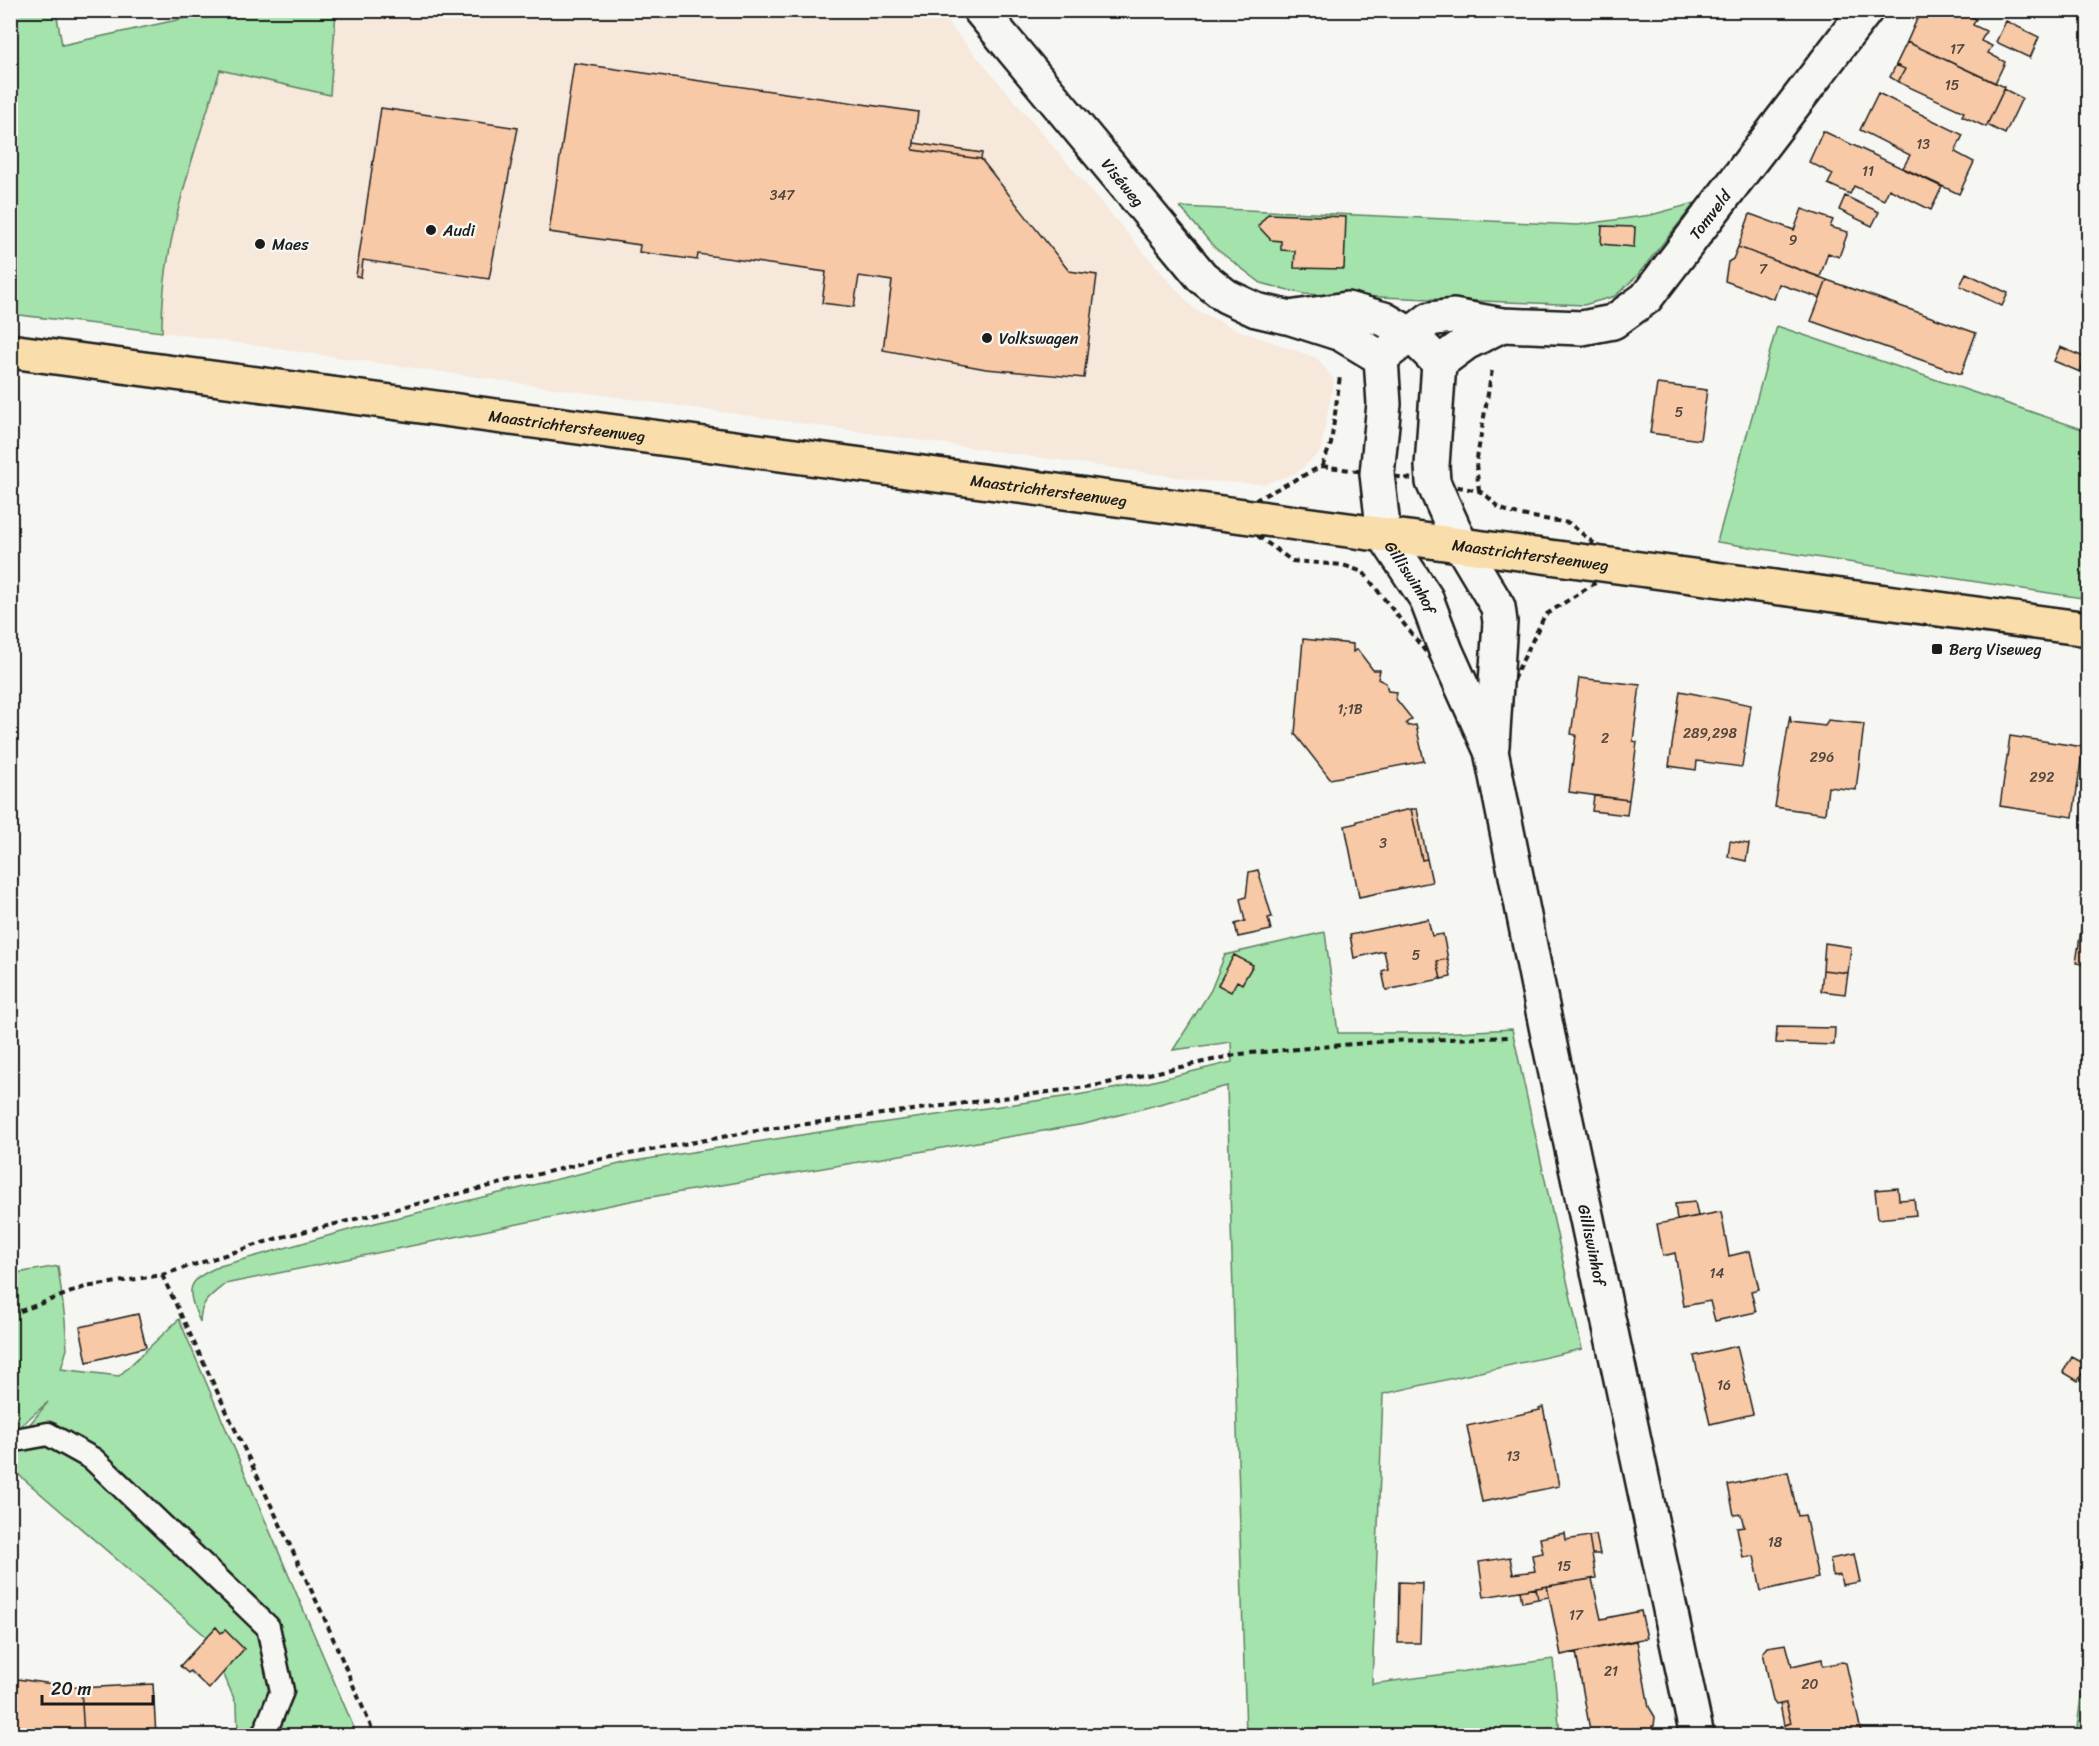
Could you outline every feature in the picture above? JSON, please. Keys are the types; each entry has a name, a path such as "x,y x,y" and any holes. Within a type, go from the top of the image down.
{"main road":[{"name":"Maastrichtersteenweg","path":"10,351 2088,629"}],"street":[{"name":"Viséweg","path":"980,10 1202,277 1226,296 1256,310 1341,334 1381,358"},
{"name":"Tomveld","path":"1381,358 1430,319 1453,316 1502,325 1582,328 1613,322 1646,298 1866,10"},
{"name":"Viséweg","path":"1290,318 1347,309 1384,320 1410,334 1439,363"},
{"name":"Tomveld","path":"1439,363 1466,343 1502,325"},
{"name":"Gilliswinhof","path":"1381,358 1384,404 1377,474 1384,535 1426,598 1446,651 1491,751 1548,1036 1697,1736"},
{"name":"Gilliswinhof","path":"1439,363 1432,466 1433,482 1461,545 1498,607 1500,622 1491,751"}],"lane":[{"path":"10,1441 48,1434 93,1459 268,1627 282,1691 266,1732 261,1736"}],"path":[{"path":"1502,325 1491,371 1476,464 1479,491 1499,508 1515,514 1569,523"},
{"path":"1299,478 1322,466 1330,444 1340,375 1351,365 1381,358"},
{"path":"1292,561 1343,566 1364,572 1378,591"},
{"path":"1545,615 1561,605"},
{"path":"10,1315 85,1287 162,1275 278,1238 584,1163 761,1130 1094,1086 1240,1054 1388,1041 1548,1036"},
{"path":"162,1275 323,1615 375,1736"}],"shaded area":[{"path":"937,10 1194,309 1235,329 1317,358 1334,380 1320,452 1296,473 1264,484 1205,481 162,332 162,312 171,236 220,69 329,95 336,11"}],"green space":[{"path":"11,10 56,11 62,45 218,11 336,11 330,95 220,70 173,232 163,298 162,332 11,314"},
{"path":"1695,203 1636,277 1615,296 1584,305 1304,294 1261,283 1215,248 1180,207 1578,225 1651,215"},
{"path":"1777,326 2088,431 2088,599 1717,542"},
{"path":"1325,932 1338,1033 1439,1033 1512,1029 1582,1349 1383,1394 1372,1684 1553,1659 1560,1735 1246,1735 1227,1086 1085,1124 645,1198 225,1284 204,1304 200,1322 192,1301 192,1287 195,1282 200,1276 220,1266 363,1226 628,1162 1077,1095 1141,1084 1232,1062 1231,1042 1173,1050 1211,990 1225,955"},
{"path":"58,1266 67,1349 61,1369 119,1376 179,1319 357,1735 236,1735 238,1733 237,1706 209,1639 11,1468 11,1447 48,1402 11,1434 11,1274"},
{"path":"2088,1643 2088,1735 2076,1735"}],"building":[{"path":"1921,10 1938,10 1947,15 1949,10 1959,10 1976,19 1973,25 1986,31 1981,41 1992,46 1988,53 2005,62 1995,83 1907,42"},
{"path":"2006,21 2039,37 2030,58 1996,42"},
{"path":"1907,42 2005,87 1986,127 1962,116 1964,112 1898,82 1905,69 1896,65"},
{"path":"574,63 918,112 913,150 981,159 1069,271 1097,275 1084,378 986,369 883,350 892,281 859,276 854,307 822,303 826,272 698,254 697,260 639,252 640,245 549,232"},
{"path":"1896,65 1905,69 1898,82 1890,77"},
{"path":"2004,89 2022,98 2005,134 1987,125"},
{"path":"1878,93 1963,135 1955,152 1974,162 1959,194 1903,168 1910,155 1860,130"},
{"path":"381,108 518,128 489,279 363,260 361,277 356,276"},
{"path":"1823,131 1942,187 1931,210 1889,189 1884,200 1854,186 1850,194 1828,184 1833,174 1809,162"},
{"path":"914,143 982,153 981,159 913,150"},
{"path":"1845,196 1879,212 1872,226 1839,210"},
{"path":"1802,209 1833,220 1830,227 1848,232 1839,257 1828,253 1820,277 1738,247 1750,214 1794,230"},
{"path":"1268,214 1346,217 1344,269 1294,268 1295,251 1281,250 1281,241 1271,240 1258,226"},
{"path":"1602,226 1635,227 1634,247 1601,244"},
{"path":"1738,247 1827,280 1820,298 1779,284 1774,299 1725,281 1728,262 1733,259"},
{"path":"1966,273 2008,293 2002,306 1960,286"},
{"path":"1827,280 1976,333 1961,374 1811,321"},
{"path":"2060,347 2086,358 2080,372 2054,361"},
{"path":"1657,384 1707,390 1700,440 1650,433"},
{"path":"1303,639 1353,644 1353,652 1357,649 1373,670 1380,670 1378,679 1386,683 1388,691 1397,692 1396,699 1412,719 1406,723 1408,726 1416,725 1424,761 1330,779 1295,734"},
{"path":"1579,678 1640,685 1633,741 1637,742 1629,800 1569,792 1576,735 1571,734"},
{"path":"1680,691 1751,705 1742,767 1697,761 1696,770 1669,766"},
{"path":"1790,715 1791,722 1825,726 1828,720 1864,724 1856,790 1828,787 1825,814 1775,807"},
{"path":"2010,736 2083,747 2073,817 2000,806"},
{"path":"1594,796 1629,800 1627,815 1592,811"},
{"path":"1411,809 1417,809 1427,859 1422,860"},
{"path":"1411,809 1422,860 1427,859 1432,882 1359,897 1345,826 1357,823 1357,821"},
{"path":"1730,841 1749,844 1746,861 1728,857"},
{"path":"1258,870 1272,917 1268,918 1271,930 1238,937 1235,924 1245,921 1240,899 1246,897 1249,872"},
{"path":"2085,904 2088,905 2088,965 2076,963"},
{"path":"1428,919 1432,936 1443,934 1448,959 1437,961 1441,979 1386,990 1382,971 1388,969 1384,951 1354,958 1350,935"},
{"path":"1825,943 1851,947 1848,973 1823,970"},
{"path":"1234,955 1253,965 1242,984 1237,981 1231,992 1218,985"},
{"path":"1448,959 1451,977 1441,979 1437,961"},
{"path":"1823,970 1848,973 1845,994 1821,991"},
{"path":"1777,1027 1835,1028 1834,1045 1776,1043"},
{"path":"1898,1188 1899,1200 1914,1199 1916,1215 1878,1219 1875,1190"},
{"path":"1695,1202 1698,1216 1677,1220 1675,1204"},
{"path":"1721,1212 1729,1256 1750,1251 1759,1289 1751,1291 1756,1312 1715,1321 1710,1301 1684,1306 1675,1253 1663,1256 1657,1224"},
{"path":"138,1314 146,1347 87,1362 80,1327"},
{"path":"1737,1346 1753,1414 1710,1424 1694,1356"},
{"path":"2072,1357 2087,1365 2078,1381 2063,1372"},
{"path":"1543,1407 1559,1486 1482,1502 1467,1426 1540,1410 1539,1408"},
{"path":"1788,1472 1798,1516 1805,1515 1818,1578 1761,1591 1754,1556 1743,1558 1737,1528 1744,1527 1741,1514 1734,1515 1728,1485"},
{"path":"1565,1533 1566,1540 1589,1536 1596,1578 1484,1597 1479,1562 1510,1557 1513,1574 1535,1571 1532,1555 1543,1553 1540,1538"},
{"path":"1596,1535 1600,1554 1592,1554 1589,1536"},
{"path":"1854,1554 1860,1582 1842,1585 1840,1575 1833,1576 1830,1559"},
{"path":"1592,1579 1601,1619 1641,1611 1647,1638 1561,1655 1547,1586"},
{"path":"1399,1582 1422,1583 1420,1643 1398,1643"},
{"path":"1547,1586 1549,1597 1538,1599 1536,1588"},
{"path":"1536,1588 1538,1599 1522,1602 1520,1591"},
{"path":"216,1627 221,1633 225,1630 244,1649 209,1689 190,1671 188,1673 180,1666"},
{"path":"1637,1641 1649,1707 1655,1717 1654,1726 1652,1726 1654,1736 1591,1736 1576,1652"},
{"path":"1786,1644 1792,1666 1822,1659 1823,1666 1846,1663 1862,1736 1780,1736 1780,1727 1791,1723 1786,1703 1776,1705 1773,1701 1763,1652 1767,1647"},
{"path":"10,1678 81,1688 84,1736 10,1736"},
{"path":"153,1684 156,1736 84,1736 81,1688"},
{"path":"1786,1703 1791,1723 1784,1725 1780,1704"}],"place":[{"name":"Audi","path":"431,230"},
{"name":"Maes","path":"260,244"},
{"name":"Volkswagen","path":"987,338"},
{"name":"Berg Viseweg","path":"1937,649"}]}
